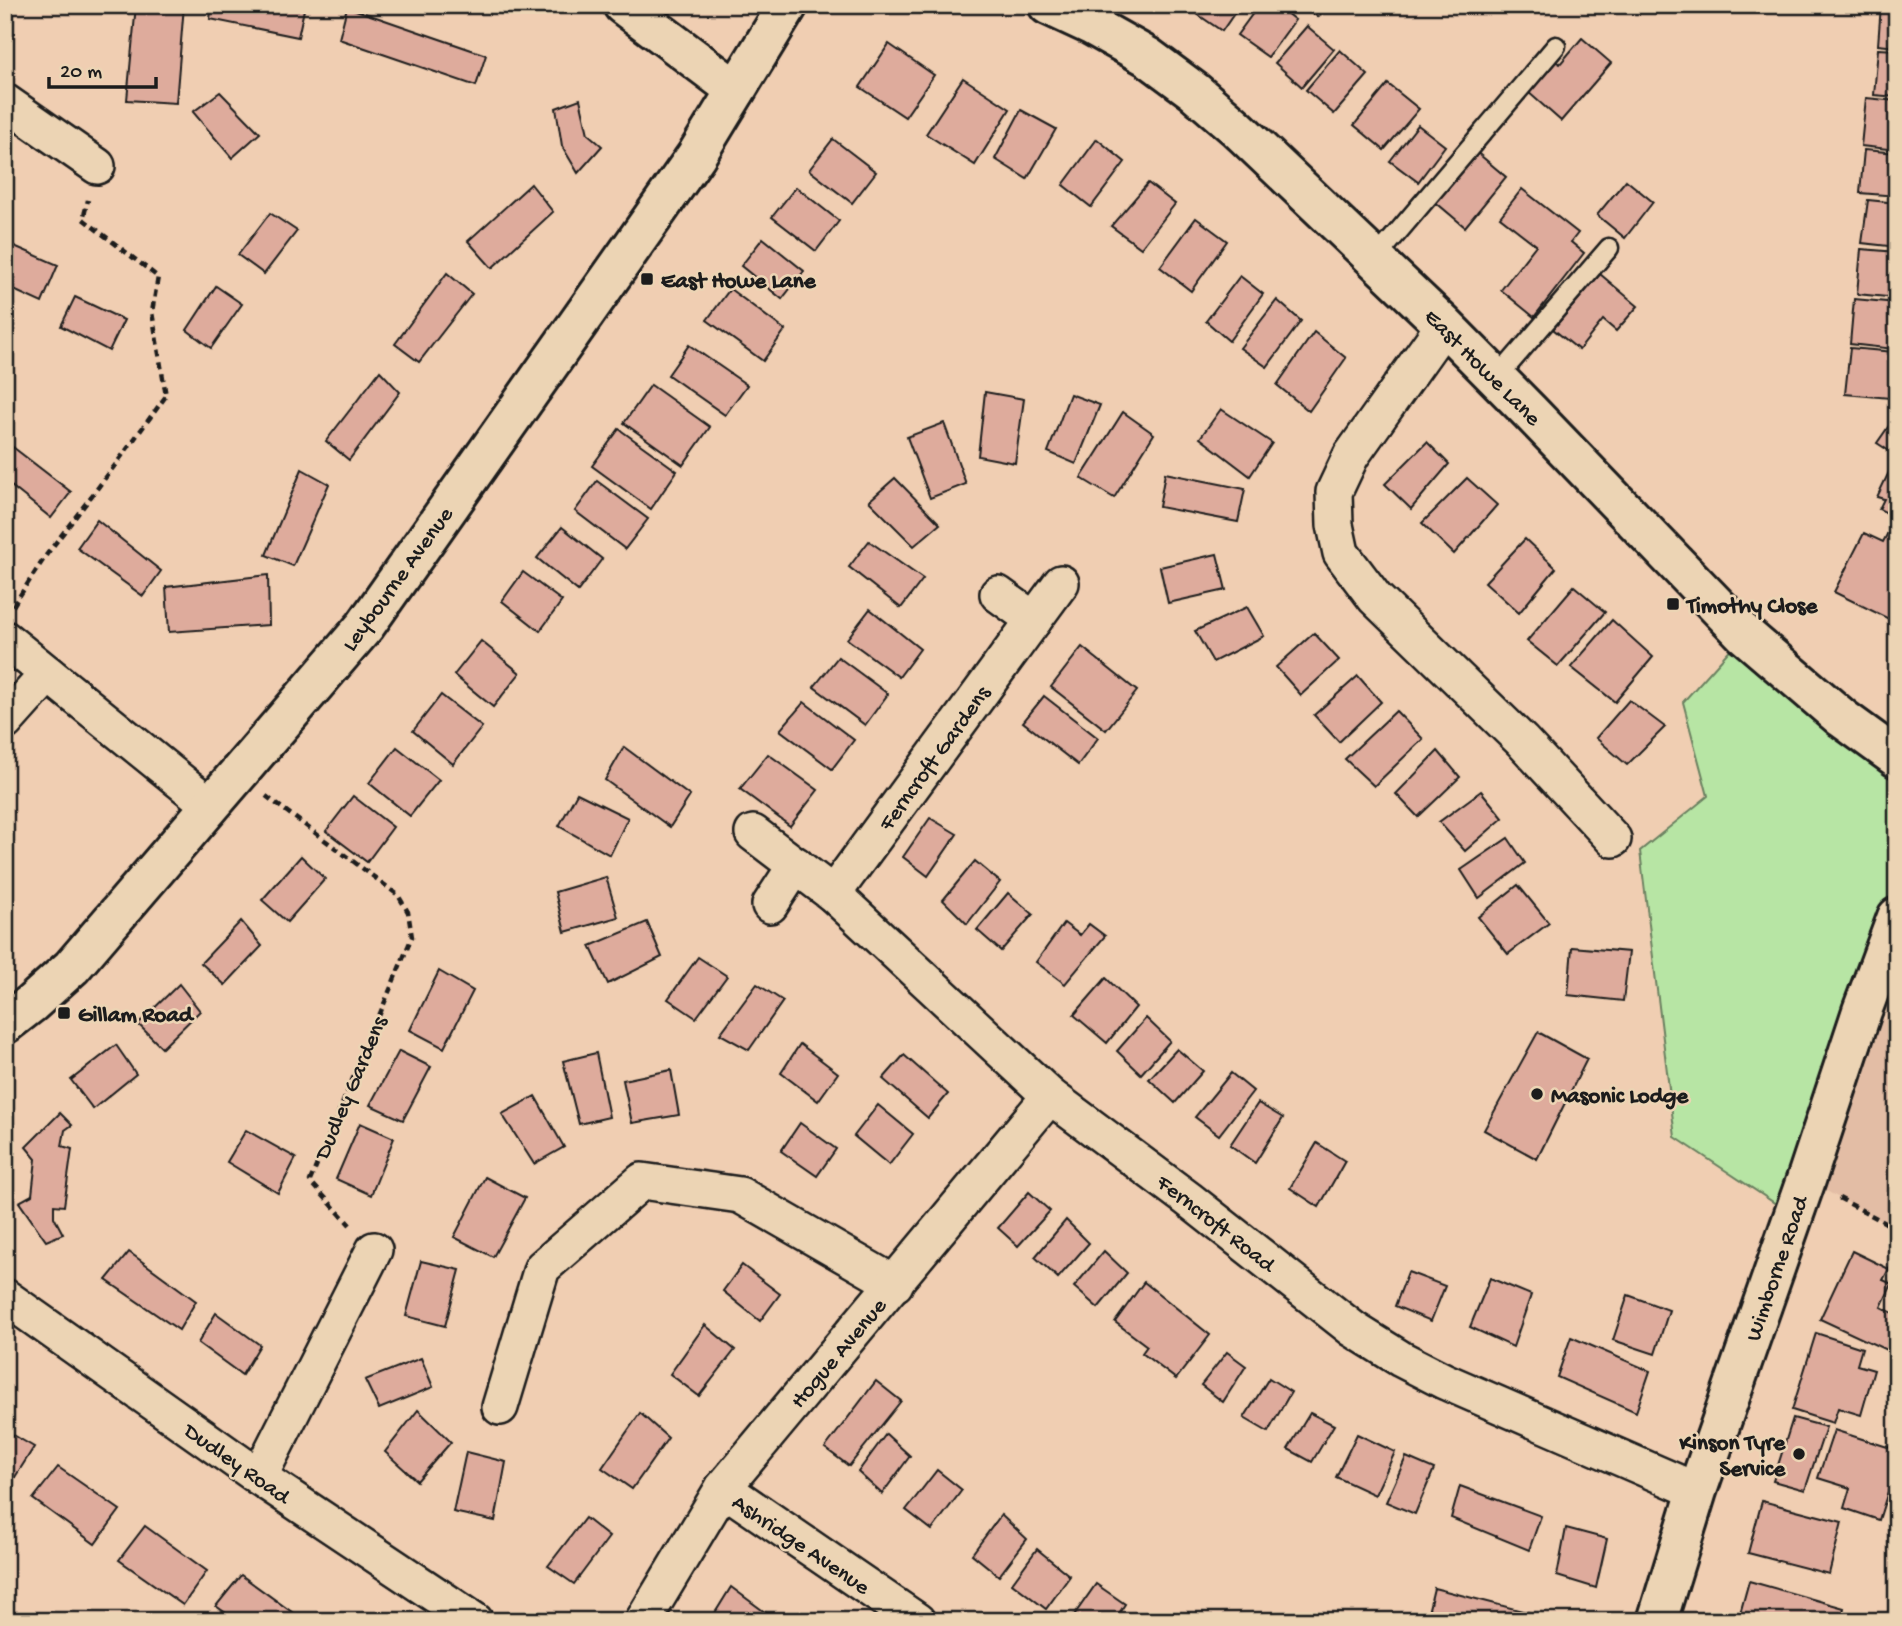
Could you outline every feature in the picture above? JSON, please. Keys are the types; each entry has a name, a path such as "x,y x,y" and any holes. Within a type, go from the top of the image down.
{"street":[{"path":"623,5 736,90 788,5"},
{"name":"East Howe Lane","path":"1048,5 1091,24 1148,57 1194,91 1237,128 1444,326 1744,634 1842,718 1897,758"},
{"name":"Leybourne Avenue","path":"5,1024 72,967 365,626 696,156 736,90"},
{"path":"5,102 97,166"},
{"path":"1444,326 1350,456 1334,492 1335,524 1341,553 1375,598 1513,733 1613,839"},
{"name":"Ferncroft Gardens","path":"833,894 1061,583"},
{"path":"998,594 1034,620"},
{"path":"9,623 48,674 211,806"},
{"path":"5,722 48,674"},
{"name":"Ferncroft Road","path":"753,833 833,894 1050,1096 1188,1199 1353,1329 1444,1381 1696,1491"},
{"path":"770,905 796,865"},
{"name":"Wimborne Road","path":"1657,1621 1696,1491 1897,917"},
{"name":"Hogue Avenue","path":"643,1621 723,1488 1050,1096"},
{"path":"500,1407 542,1268 642,1181 740,1195 895,1283"},
{"path":"259,1477 374,1250"},
{"name":"Dudley Road","path":"5,1297 259,1477 475,1621"},
{"name":"Ashridge Avenue","path":"723,1488 917,1621"}],"lane":[{"path":"1375,259 1556,46"},
{"path":"1497,379 1609,248"}],"path":[{"path":"9,623 47,554 166,396 152,312 158,277 83,219 97,166"},
{"name":"Dudley Gardens","path":"237,775 398,895 408,912 412,937 310,1181 374,1250"},
{"path":"1806,1180 1897,1229"}],"shaded area":[{"path":"1862,1011 1897,1024 1897,1229 1806,1180"}],"green space":[{"path":"1744,634 1897,758 1897,917 1794,1216 1675,1137 1640,851 1708,796 1683,702"}],"building":[{"path":"136,5 184,5 176,103 127,100"},
{"path":"212,5 305,5 298,37 210,19"},
{"path":"1198,5 1240,5 1222,31 1194,12"},
{"path":"1259,5 1276,5 1295,20 1268,57 1237,35"},
{"path":"1310,5 1327,5 1318,17 1307,9"},
{"path":"1881,5 1897,5 1897,47 1878,45"},
{"path":"347,7 486,55 476,86 339,39"},
{"path":"1307,26 1334,49 1302,87 1275,63"},
{"path":"1582,38 1611,63 1561,121 1528,92 1555,61 1560,64"},
{"path":"889,44 934,75 905,117 860,87"},
{"path":"1878,49 1897,50 1897,97 1874,95"},
{"path":"1340,50 1368,75 1334,114 1306,90"},
{"path":"963,78 1010,109 975,165 926,134"},
{"path":"1388,84 1419,109 1384,150 1354,125"},
{"path":"220,92 260,133 232,158 193,112"},
{"path":"1866,98 1897,101 1897,150 1861,146"},
{"path":"580,99 588,134 602,146 578,173 562,146 556,108"},
{"path":"1021,110 1056,129 1027,179 995,159"},
{"path":"1418,125 1445,146 1418,182 1390,161"},
{"path":"833,139 876,172 852,203 809,170"},
{"path":"1097,139 1125,162 1091,207 1063,185"},
{"path":"1474,150 1506,177 1465,227 1433,200"},
{"path":"1864,150 1897,153 1897,196 1860,193"},
{"path":"1626,180 1653,202 1625,238 1597,215"},
{"path":"1148,183 1175,204 1141,248 1111,226"},
{"path":"531,184 553,212 492,268 468,241"},
{"path":"796,187 839,221 816,251 772,217"},
{"path":"1522,189 1578,233 1571,242 1584,253 1534,317 1501,290 1536,245 1500,217"},
{"path":"1868,200 1897,203 1897,247 1862,243"},
{"path":"270,213 297,231 264,274 238,255"},
{"path":"1196,218 1227,241 1191,291 1160,267"},
{"path":"763,238 804,271 782,299 741,266"},
{"path":"5,242 58,265 42,303 5,286"},
{"path":"1861,249 1897,252 1897,298 1857,294"},
{"path":"447,273 472,294 419,362 395,344"},
{"path":"1600,274 1638,306 1616,331 1603,320 1579,350 1553,329"},
{"path":"1240,276 1263,294 1229,341 1206,321"},
{"path":"216,286 242,304 211,348 187,330"},
{"path":"730,289 785,330 763,361 707,320"},
{"path":"75,297 124,320 109,351 61,326"},
{"path":"1854,299 1897,303 1894,349 1850,344"},
{"path":"1277,300 1301,321 1267,367 1240,348"},
{"path":"1314,332 1346,358 1309,411 1277,385"},
{"path":"689,345 747,385 725,415 668,375"},
{"path":"1850,348 1894,352 1890,398 1845,394"},
{"path":"380,371 400,392 349,460 326,441"},
{"path":"651,385 710,427 683,465 624,423"},
{"path":"985,392 1024,399 1015,463 978,456"},
{"path":"1070,394 1100,405 1076,464 1048,452"},
{"path":"1221,409 1272,443 1250,476 1200,438"},
{"path":"1123,412 1154,434 1114,498 1081,478"},
{"path":"1893,420 1897,422 1897,456 1877,443"},
{"path":"944,423 966,484 930,498 907,437"},
{"path":"619,429 677,471 651,509 592,466"},
{"path":"5,441 71,492 51,518 5,481"},
{"path":"1427,442 1449,464 1411,509 1385,484"},
{"path":"302,469 329,484 293,566 266,555"},
{"path":"1890,470 1897,474 1897,518 1879,509 1884,499 1877,497"},
{"path":"1165,473 1245,489 1238,522 1159,507"},
{"path":"895,478 940,524 914,546 869,501"},
{"path":"1467,478 1497,505 1454,554 1422,523"},
{"path":"597,481 648,519 625,549 575,511"},
{"path":"97,520 161,571 143,596 77,548"},
{"path":"562,527 602,559 578,591 537,558"},
{"path":"1891,527 1897,530 1897,623 1834,592 1864,533 1883,542"},
{"path":"1525,539 1556,568 1519,613 1485,582"},
{"path":"869,541 923,579 901,608 849,567"},
{"path":"1217,554 1226,590 1168,603 1160,567"},
{"path":"523,572 562,601 540,631 502,601"},
{"path":"268,575 269,625 169,632 166,587"},
{"path":"1574,586 1605,612 1558,666 1527,641"},
{"path":"1247,607 1264,636 1213,662 1195,631"},
{"path":"870,609 920,649 899,677 847,639"},
{"path":"1612,620 1653,657 1615,702 1571,667"},
{"path":"1314,633 1339,660 1301,695 1276,667"},
{"path":"481,641 520,673 493,707 454,675"},
{"path":"1082,647 1137,691 1106,730 1051,687"},
{"path":"838,657 888,694 865,725 814,687"},
{"path":"1358,676 1381,702 1339,742 1314,715"},
{"path":"441,695 482,727 453,764 413,731"},
{"path":"1044,696 1098,738 1078,765 1023,722"},
{"path":"1629,700 1665,727 1627,765 1596,738"},
{"path":"804,702 854,740 832,769 780,730"},
{"path":"1396,711 1423,739 1374,786 1345,759"},
{"path":"397,747 439,780 410,816 369,783"},
{"path":"624,747 690,796 670,827 605,780"},
{"path":"1438,751 1460,777 1418,817 1396,794"},
{"path":"768,754 818,790 790,826 740,789"},
{"path":"1481,791 1503,818 1465,851 1439,822"},
{"path":"577,793 628,818 610,855 559,826"},
{"path":"353,796 393,827 367,862 326,831"},
{"path":"930,818 957,834 928,876 903,857"},
{"path":"1508,838 1525,863 1479,898 1461,870"},
{"path":"301,856 325,879 287,922 262,900"},
{"path":"975,861 1000,882 967,924 943,900"},
{"path":"606,877 618,917 565,932 555,892"},
{"path":"1518,885 1549,923 1508,954 1478,917"},
{"path":"1008,893 1033,914 1001,951 977,930"},
{"path":"241,921 262,946 225,985 201,963"},
{"path":"647,922 662,957 608,984 590,946"},
{"path":"1064,923 1080,935 1089,924 1105,936 1065,984 1036,962"},
{"path":"1572,947 1629,952 1623,1001 1568,995"},
{"path":"698,957 727,976 696,1018 668,999"},
{"path":"439,971 473,991 444,1048 410,1030"},
{"path":"1106,978 1136,1007 1107,1043 1074,1015"},
{"path":"179,984 200,1011 162,1048 138,1024"},
{"path":"757,984 783,1001 749,1050 720,1034"},
{"path":"1146,1018 1170,1041 1141,1074 1117,1051"},
{"name":"Masonic Lodge","path":"1538,1032 1587,1059 1537,1159 1484,1130"},
{"path":"800,1044 838,1073 818,1101 781,1073"},
{"path":"116,1045 136,1074 93,1109 71,1080"},
{"path":"1177,1049 1203,1071 1175,1103 1149,1079"},
{"path":"399,1051 431,1067 403,1120 370,1105"},
{"path":"596,1053 609,1117 579,1124 563,1061"},
{"path":"904,1055 948,1094 928,1118 883,1079"},
{"path":"671,1070 679,1115 632,1123 623,1080"},
{"path":"1231,1073 1253,1091 1219,1135 1195,1117"},
{"path":"535,1096 564,1147 534,1164 502,1114"},
{"path":"1258,1103 1283,1118 1255,1163 1230,1145"},
{"path":"878,1105 913,1134 889,1165 854,1136"},
{"path":"60,1113 72,1125 65,1130 62,1146 72,1149 64,1206 54,1205 54,1217 63,1234 46,1241 19,1202 32,1195 36,1159 26,1147"},
{"path":"360,1123 394,1138 371,1195 336,1179"},
{"path":"800,1123 836,1149 817,1176 781,1151"},
{"path":"246,1130 296,1158 278,1193 227,1162"},
{"path":"1317,1143 1345,1161 1319,1207 1290,1188"},
{"path":"485,1177 525,1198 493,1257 454,1237"},
{"path":"1029,1192 1050,1211 1018,1246 998,1228"},
{"path":"1066,1220 1089,1243 1058,1278 1035,1257"},
{"path":"1104,1251 1127,1273 1098,1308 1074,1287"},
{"path":"1852,1251 1889,1269 1883,1280 1892,1284 1881,1307 1897,1315 1897,1355 1820,1319"},
{"path":"129,1252 196,1301 179,1330 106,1280"},
{"path":"421,1261 460,1270 445,1326 406,1316"},
{"path":"742,1265 780,1294 760,1321 723,1291"},
{"path":"1408,1272 1445,1286 1431,1321 1395,1306"},
{"path":"1490,1278 1531,1295 1513,1347 1470,1327"},
{"path":"1144,1282 1210,1335 1176,1379 1142,1353 1147,1346 1115,1322"},
{"path":"1628,1295 1669,1310 1655,1354 1613,1340"},
{"path":"216,1313 260,1345 242,1375 198,1343"},
{"path":"705,1325 735,1350 699,1396 670,1374"},
{"path":"1816,1333 1862,1348 1857,1365 1874,1370 1861,1415 1838,1408 1833,1423 1792,1410"},
{"path":"1571,1337 1650,1371 1636,1412 1557,1377"},
{"path":"1227,1352 1246,1366 1223,1402 1201,1385"},
{"path":"421,1358 433,1387 379,1409 365,1380"},
{"path":"1269,1378 1291,1392 1268,1432 1244,1418"},
{"path":"876,1381 901,1401 849,1466 825,1448"},
{"path":"418,1410 451,1442 417,1481 385,1452"},
{"path":"640,1413 668,1438 632,1489 602,1468"},
{"path":"1310,1413 1334,1425 1312,1462 1288,1449"},
{"name":"Kinson Tyre Service","path":"1793,1418 1826,1427 1805,1490 1773,1481"},
{"path":"5,1430 34,1447 10,1485 5,1482"},
{"path":"1834,1430 1897,1450 1897,1463 1879,1520 1844,1508 1850,1488 1818,1478"},
{"path":"886,1434 910,1456 882,1494 858,1472"},
{"path":"1357,1434 1395,1452 1375,1495 1336,1477"},
{"path":"466,1452 506,1462 495,1521 453,1512"},
{"path":"1406,1457 1434,1469 1415,1514 1386,1502"},
{"path":"58,1467 120,1510 95,1544 33,1499"},
{"path":"937,1470 962,1490 932,1530 906,1510"},
{"path":"1460,1486 1541,1516 1529,1550 1451,1518"},
{"path":"1762,1501 1842,1522 1829,1574 1748,1553"},
{"path":"1001,1515 1027,1539 999,1576 972,1554"},
{"path":"585,1518 609,1537 574,1584 548,1566"},
{"path":"145,1526 207,1571 183,1605 119,1560"},
{"path":"1566,1528 1607,1539 1596,1588 1557,1576"},
{"path":"1037,1549 1070,1576 1046,1609 1012,1583"},
{"path":"241,1575 300,1618 299,1621 237,1621 216,1606"},
{"path":"1749,1581 1844,1608 1841,1621 1738,1621"},
{"path":"1096,1584 1125,1604 1114,1621 1070,1621"},
{"path":"731,1587 766,1613 760,1621 710,1621"},
{"path":"1434,1588 1561,1621 1426,1621"}],"place":[{"name":"East Howe Lane","path":"647,279"},
{"name":"Timothy Close","path":"1673,604"},
{"name":"Gillam Road","path":"64,1013"},
{"name":"Masonic Lodge","path":"1537,1094"},
{"name":"Kinson Tyre Service","path":"1799,1454"}]}
